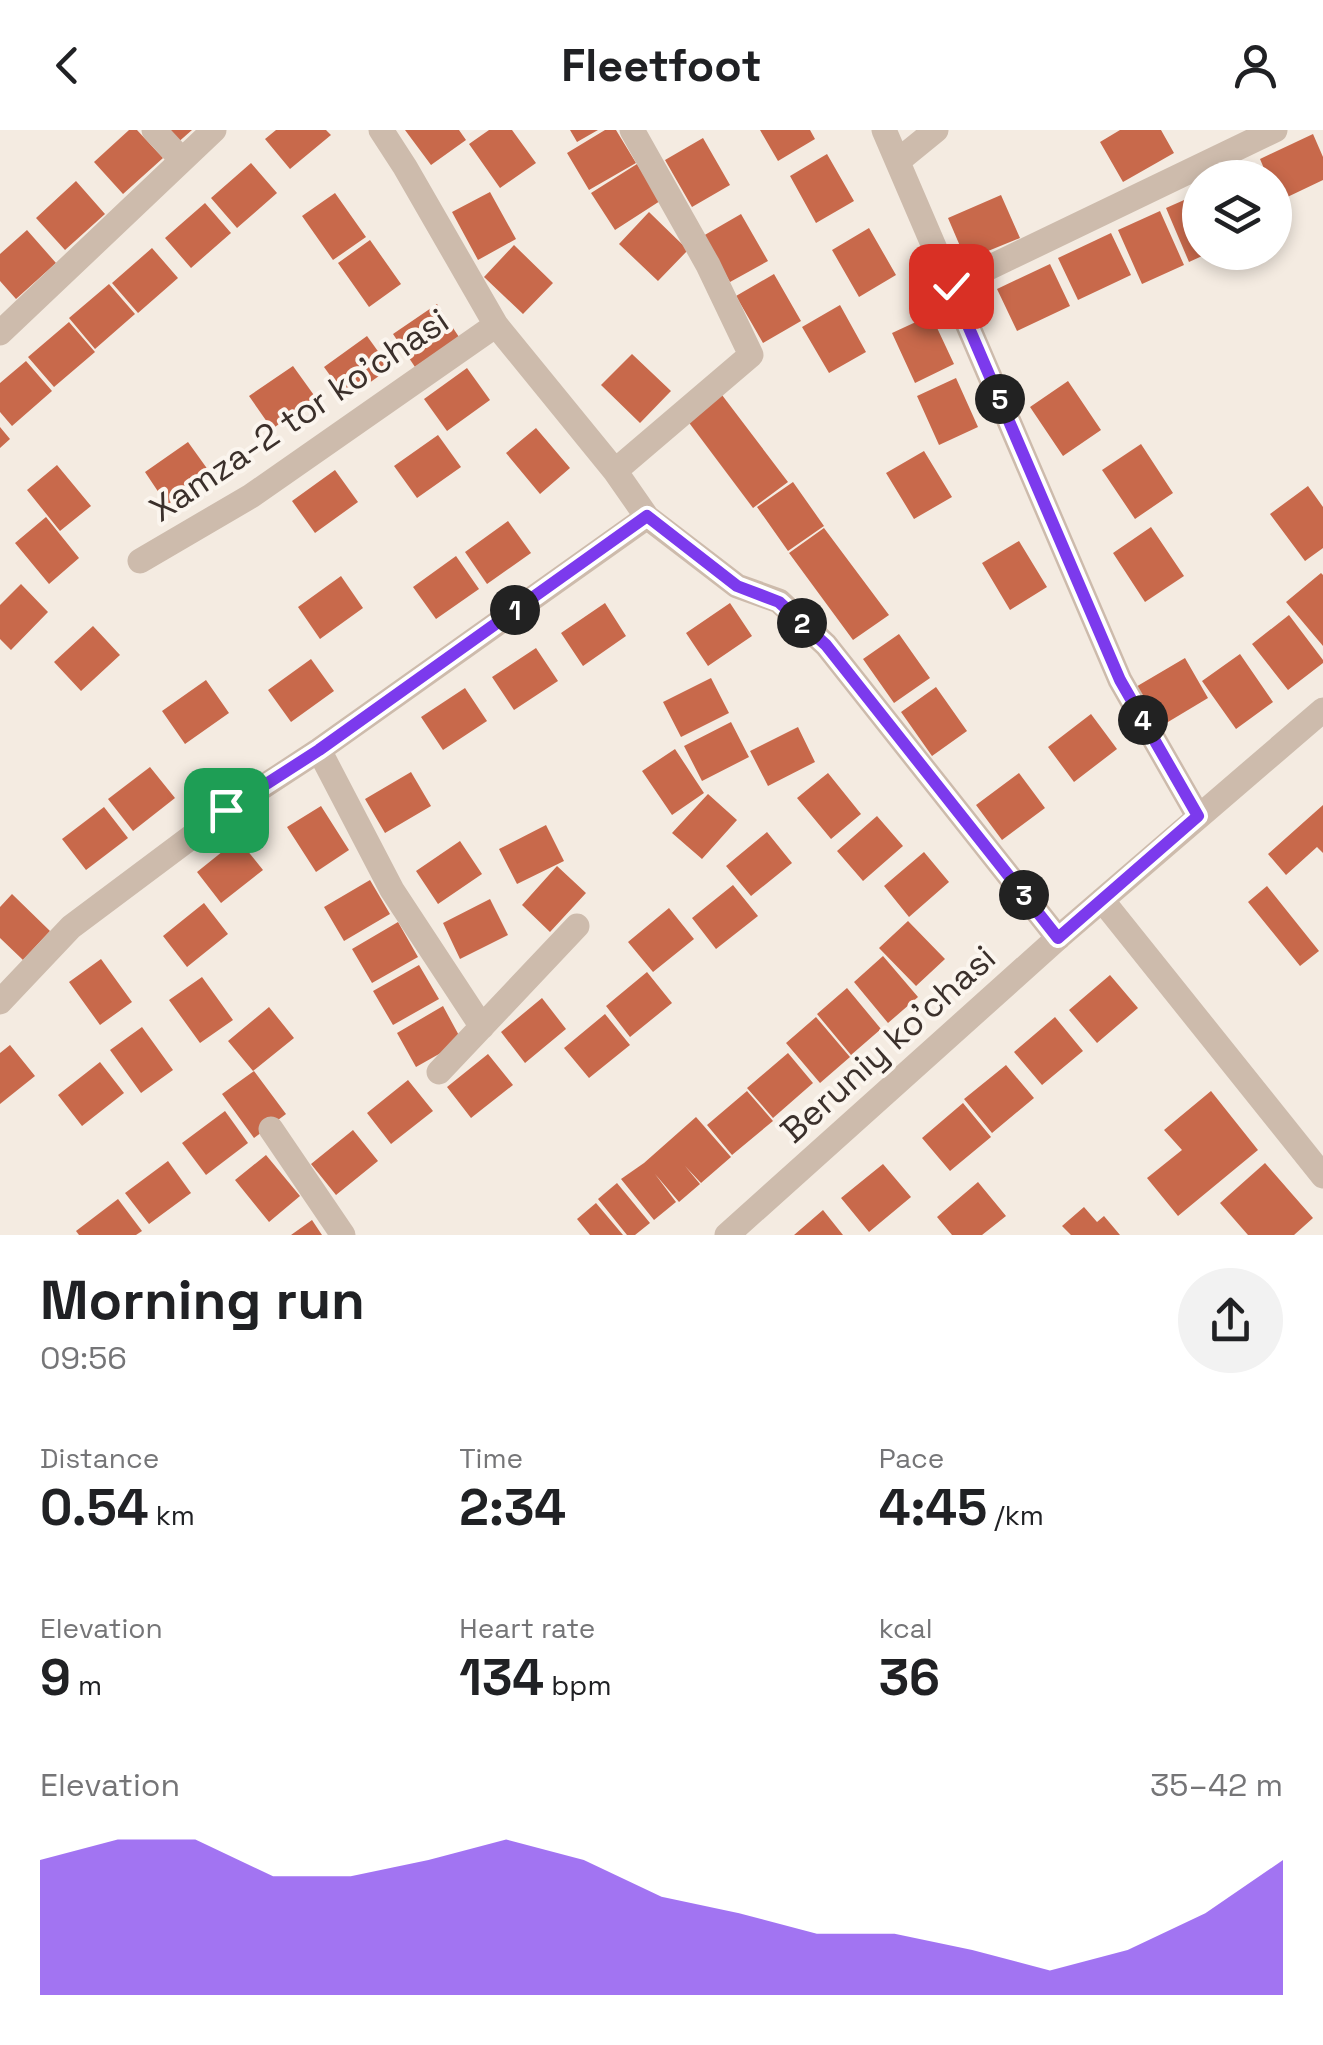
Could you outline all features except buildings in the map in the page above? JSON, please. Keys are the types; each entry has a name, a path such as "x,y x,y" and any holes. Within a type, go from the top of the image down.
{"street":[{"path":"154,130 182,160"},
{"path":"0,333 214,130"},
{"path":"381,130 496,325 615,470 647,516 737,586 779,602 826,645 1058,938"},
{"path":"615,470 751,355 708,265 632,130"},
{"path":"884,130 1120,680 1198,816"},
{"path":"898,162 936,130"},
{"path":"951,286 1275,130"},
{"name":"Xamza-2 tor ko'chasi","path":"140,562 251,496 496,325"},
{"path":"0,1002 71,927 226,810 319,750 647,516"},
{"name":"Beruniy ko'chasi","path":"727,1235 1058,938 1323,710"},
{"path":"319,750 392,890 482,1028"},
{"path":"1102,900 1323,1176"},
{"path":"439,1072 577,926"},
{"path":"270,1129 343,1235"}],"route":[{"path":"226,810 319,750 647,516 737,586 779,602 826,645 1058,938 1198,816 1120,680 951,286"}]}
